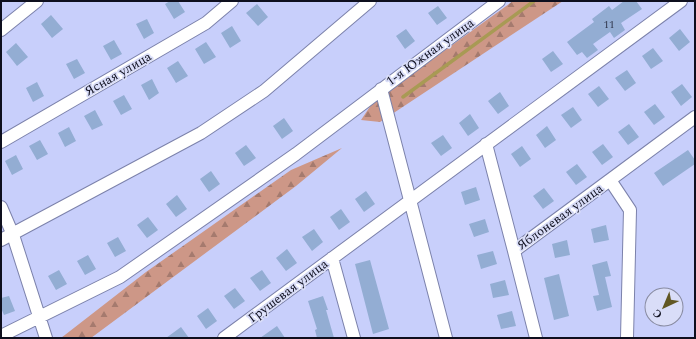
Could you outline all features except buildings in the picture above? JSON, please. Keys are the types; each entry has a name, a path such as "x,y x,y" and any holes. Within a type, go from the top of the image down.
{"street":[{"path":"1,30 37,1"},
{"name":"Ясная улица","path":"1,142 206,23 232,1"},
{"path":"1,240 13,235 201,134 264,91 370,1"},
{"name":"1-я Южная улица","path":"1,336 120,277 296,154 499,1"},
{"path":"409,201 681,1"},
{"path":"381,89 446,338"},
{"name":"Яблоневая улица","path":"486,144 514,251 695,117"},
{"path":"610,180 630,210 627,338"},
{"name":"Грушевая улица","path":"224,338 409,201"},
{"path":"1,207 13,235 41,317 46,338"},
{"path":"514,251 536,338"},
{"name":"Грушевая улица","path":"332,258 354,338"}],"green space":[{"path":"513,1 563,1 380,122 361,120 373,102"},
{"path":"342,148 296,186 91,338 61,338 146,272 291,170"}],"waterway":[{"path":"403,97 534,1"}]}
